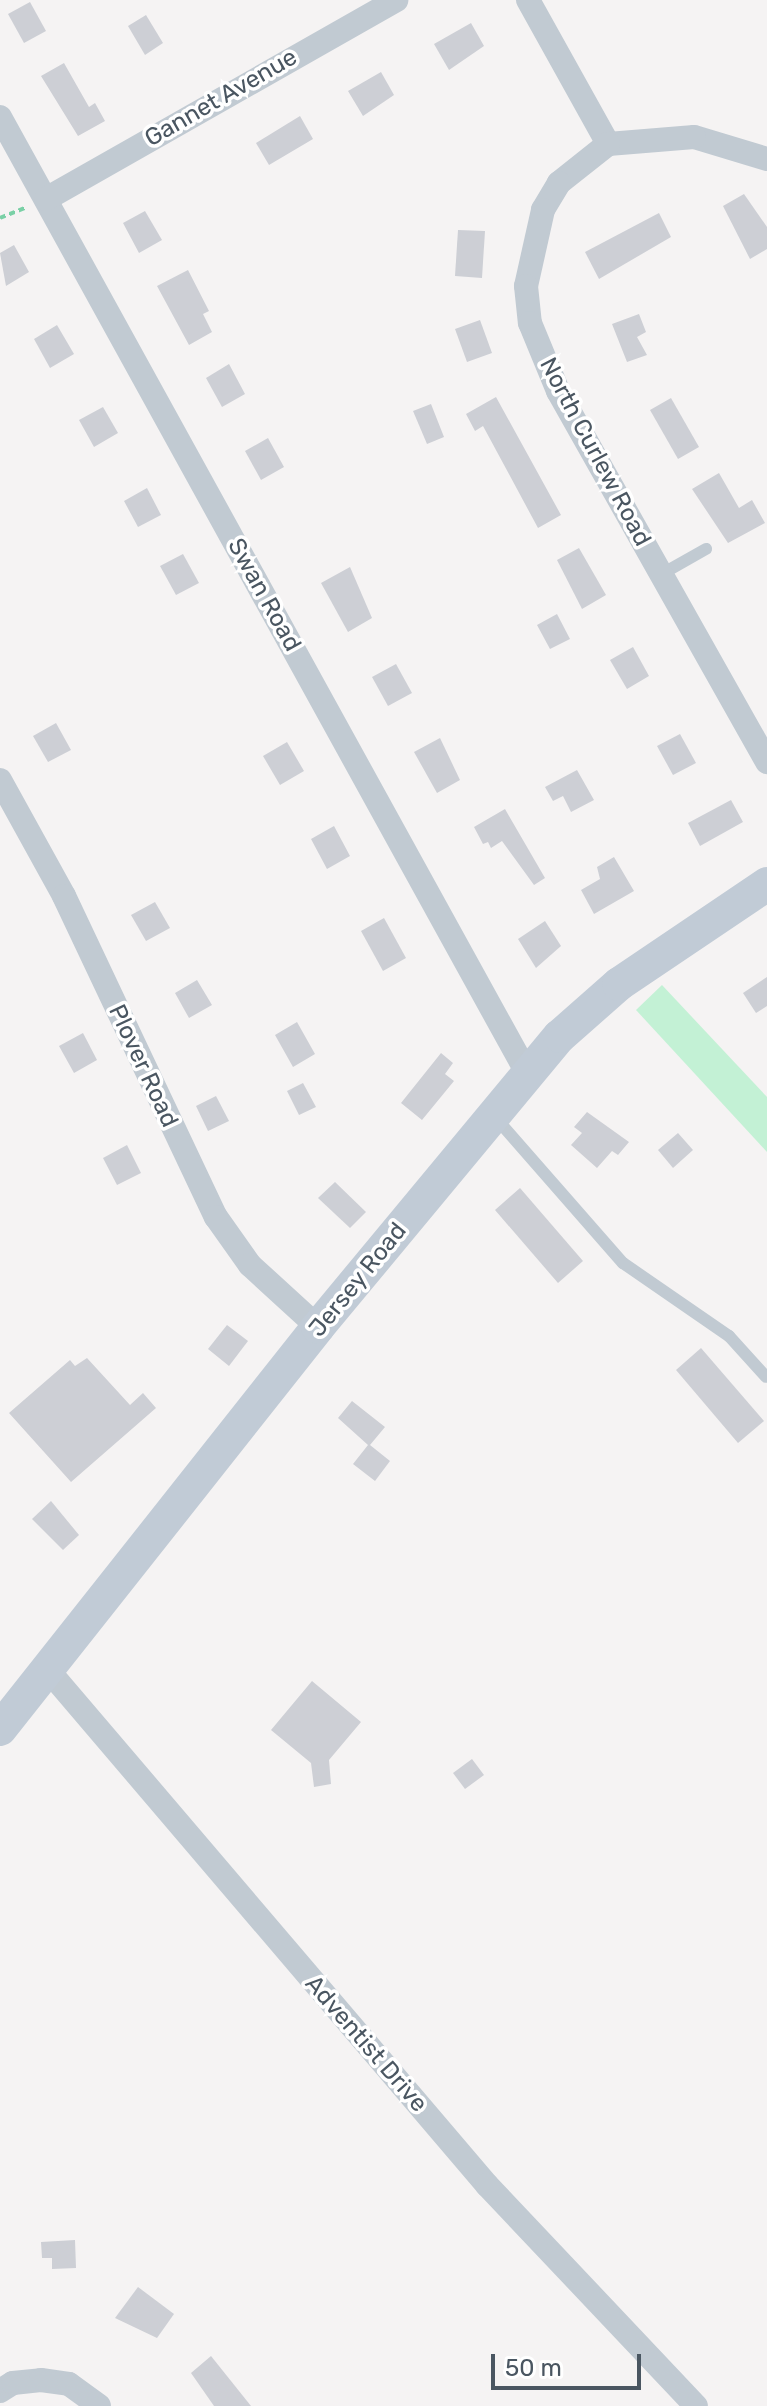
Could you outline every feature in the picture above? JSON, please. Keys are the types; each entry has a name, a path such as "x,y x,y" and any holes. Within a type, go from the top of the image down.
{"street":[{"name":"Gannet Avenue","path":"46,199 352,10 397,0"},
{"path":"528,0 608,144 694,137 767,159"},
{"name":"Swan Road","path":"0,117 527,1073"},
{"name":"North Curlew Road","path":"608,144 559,183 543,210 529,260 530,323 558,391 767,762"},
{"name":"Plover Road","path":"0,780 64,896 216,1217 250,1265 318,1327"},
{"name":"Jersey Road","path":"0,1729 318,1327 527,1073 575,1021 619,984 767,884"},
{"name":"Adventist Drive","path":"48,1670 487,2185 696,2406"},
{"path":"0,2391 13,2383 41,2380 69,2384 99,2406"}],"lane":[{"path":"660,575 706,549"},
{"path":"493,1115 623,1263 729,1336 766,1377"}],"path":[{"path":"0,218 46,199"}],"green space":[{"path":"662,985 767,1097 767,1152 636,1010"}],"building":[{"path":"30,2 46,31 24,43 8,14"},
{"path":"146,15 163,43 145,55 128,26"},
{"path":"471,23 484,46 449,70 434,44"},
{"path":"64,63 89,107 95,103 105,121 78,136 41,76"},
{"path":"381,72 394,95 363,116 348,91"},
{"path":"300,116 313,139 269,165 256,143"},
{"path":"744,194 767,227 767,249 750,259 723,206"},
{"path":"145,211 162,240 139,253 123,223"},
{"path":"659,213 671,237 599,279 585,252"},
{"path":"458,230 485,231 482,278 455,276"},
{"path":"14,245 29,272 6,286 0,253"},
{"path":"188,270 209,311 203,314 212,332 189,345 157,286"},
{"path":"639,314 646,332 637,337 647,355 627,362 612,324"},
{"path":"480,320 492,353 467,362 455,329"},
{"path":"57,325 74,354 50,368 34,339"},
{"path":"229,364 245,394 222,407 206,378"},
{"path":"496,397 561,515 538,528 483,426 475,431 466,414"},
{"path":"671,398 699,447 678,459 650,410"},
{"path":"431,404 444,437 427,444 413,411"},
{"path":"103,407 118,433 94,447 79,420"},
{"path":"268,438 284,467 261,480 245,451"},
{"path":"719,473 739,508 752,500 765,523 728,543 692,489"},
{"path":"147,488 161,515 138,527 124,501"},
{"path":"579,548 606,595 582,609 557,560"},
{"path":"183,554 199,583 176,595 160,566"},
{"path":"350,567 372,618 348,632 321,583"},
{"path":"557,614 570,639 550,649 537,625"},
{"path":"633,647 649,676 627,689 610,660"},
{"path":"396,664 412,693 388,706 372,677"},
{"path":"56,723 71,750 48,762 33,736"},
{"path":"680,734 696,763 673,775 657,746"},
{"path":"440,738 460,780 437,793 414,752"},
{"path":"287,742 304,771 280,785 263,756"},
{"path":"577,770 594,800 571,812 563,796 553,801 545,787"},
{"path":"731,800 743,822 700,846 688,823"},
{"path":"505,809 545,878 534,885 502,841 491,848 488,842 483,844 474,827"},
{"path":"334,826 350,856 327,869 311,839"},
{"path":"614,857 634,891 594,914 581,890 600,879 597,867"},
{"path":"155,902 170,928 146,941 131,915"},
{"path":"384,918 406,958 383,971 361,931"},
{"path":"545,921 561,946 536,968 518,939"},
{"path":"767,977 767,1006 756,1013 743,993"},
{"path":"197,980 212,1005 189,1018 175,993"},
{"path":"297,1022 315,1054 293,1067 275,1035"},
{"path":"83,1033 97,1060 74,1073 59,1046"},
{"path":"441,1053 453,1063 445,1074 454,1081 422,1120 401,1103"},
{"path":"303,1083 316,1107 299,1115 287,1091"},
{"path":"216,1096 229,1121 208,1131 196,1106"},
{"path":"587,1112 629,1142 618,1155 612,1151 597,1168 571,1145 582,1133 574,1127"},
{"path":"678,1133 693,1150 673,1168 658,1150"},
{"path":"127,1145 141,1173 117,1185 103,1158"},
{"path":"335,1182 366,1212 350,1228 318,1198"},
{"path":"520,1188 583,1261 558,1283 495,1210"},
{"path":"227,1325 248,1341 229,1366 208,1349"},
{"path":"701,1348 764,1421 738,1443 676,1370"},
{"path":"87,1358 130,1405 143,1393 156,1408 71,1482 9,1413 70,1360 75,1366"},
{"path":"352,1401 385,1427 370,1445 390,1461 375,1481 353,1464 368,1445 338,1418"},
{"path":"51,1501 79,1535 63,1550 32,1519"},
{"path":"312,1681 361,1722 329,1760 331,1784 314,1787 311,1763 271,1730"},
{"path":"472,1759 484,1775 465,1789 453,1773"},
{"path":"75,2240 76,2268 52,2269 52,2258 42,2258 41,2242"},
{"path":"138,2287 174,2314 157,2338 115,2318"},
{"path":"211,2356 251,2406 214,2406 191,2373"}]}
